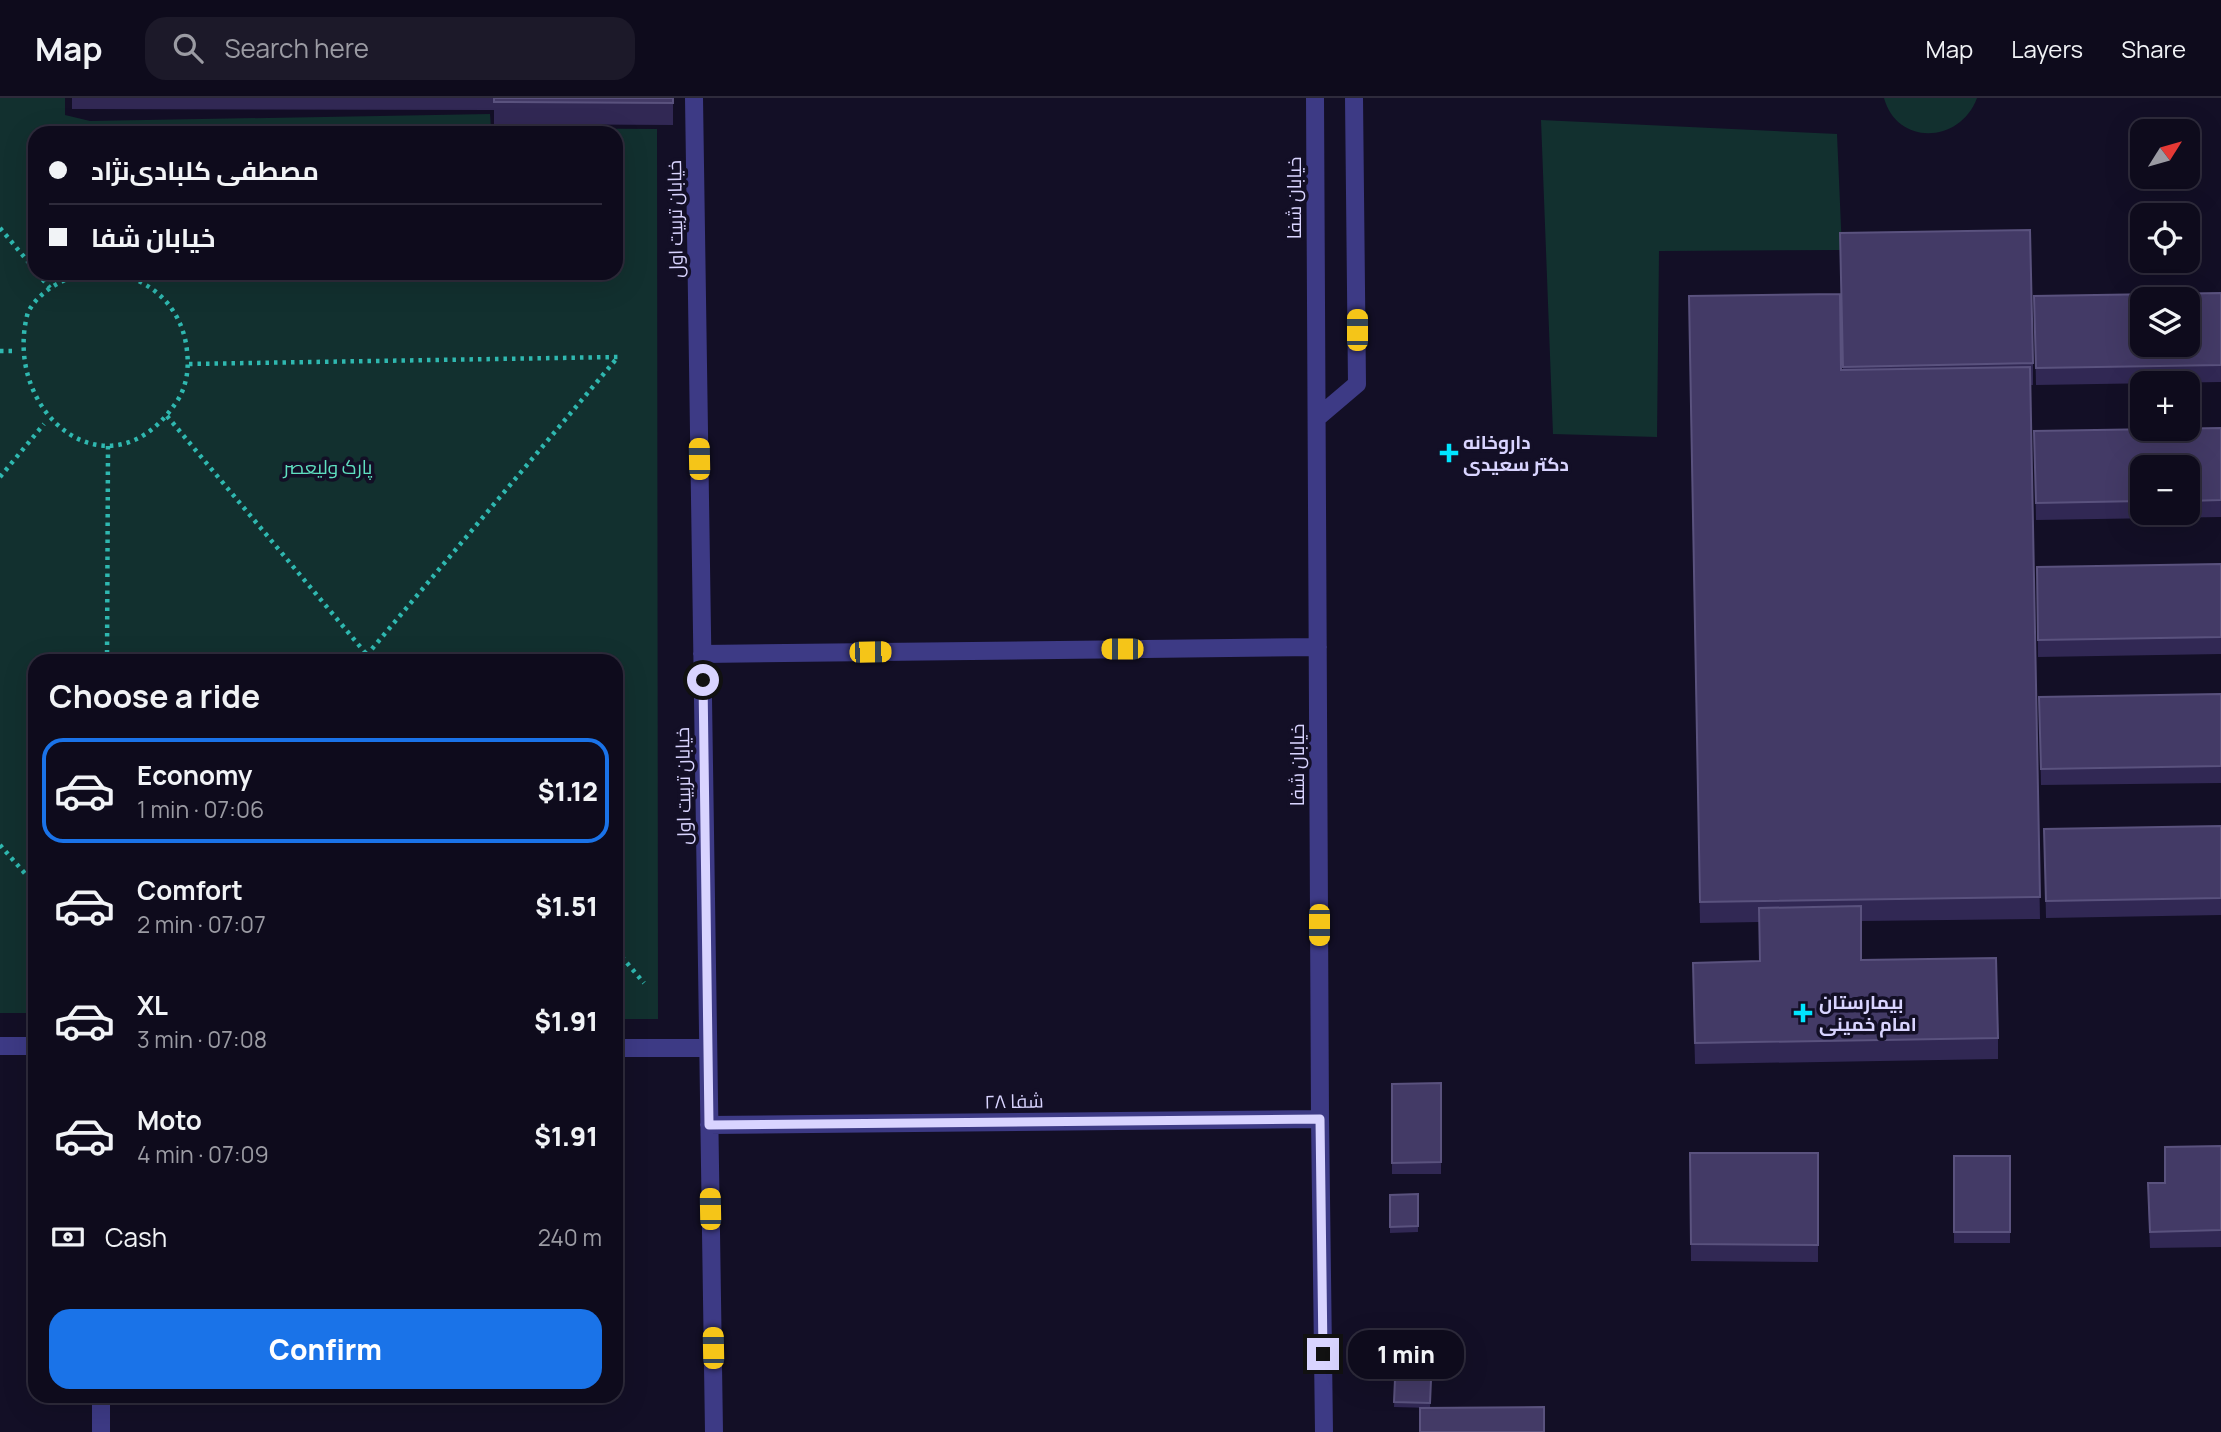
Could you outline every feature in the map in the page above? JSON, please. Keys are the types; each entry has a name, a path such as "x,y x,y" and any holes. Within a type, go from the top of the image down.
{"street":[{"name":"خیابان تربیت اول","path":"694,98 714,1432"},
{"name":"خیابان شفا","path":"1315,98 1324,1432"},
{"path":"1317,418 1357,384 1354,98"},
{"path":"702,654 1318,647"},
{"path":"0,1046 28,1046"},
{"path":"623,1048 708,1048"},
{"name":"شفا ۲۸","path":"709,1125 1320,1119"},
{"path":"100,1403 101,1432"}],"path":[{"path":"0,228 28,262"},
{"path":"43,280 50,288"},
{"path":"19,327 32,305 50,288 65,280"},
{"path":"36,414 44,424 64,437 85,445 108,446 131,441 151,431 167,416 182,392 188,364 186,336 174,310 155,289 138,280"},
{"path":"15,365 17,339"},
{"path":"0,351 14,351"},
{"path":"167,416 367,654 618,357 188,364"},
{"path":"0,477 44,424"},
{"path":"107,654 108,446"},
{"path":"0,845 28,877"},
{"path":"623,958 644,983"}],"green space":[{"name":"پارک ولیعصر","path":"0,98 65,98 65,115 90,121 490,114 491,126 28,126 28,280 623,280 623,129 657,129 658,1019 623,1019 623,654 28,654 28,1013 0,1013"},
{"path":"1884,98 1977,98 1969,113 1957,124 1944,131 1929,133 1902,125 1891,114"},
{"path":"1541,120 1837,134 1842,250 1659,251 1657,437 1553,434"}],"building":[{"path":"494,98 673,98 673,103 494,102"},
{"path":"2030,230 2033,363 1843,367 1840,233"},
{"path":"2200,293 2221,293 2221,365 2036,368 2034,296 2130,294 2130,357 2200,357"},
{"path":"1840,294 1841,370 2030,367 2040,897 1700,902 1689,296"},
{"path":"2200,428 2221,428 2221,500 2200,501 2200,455 2130,455 2130,501 2036,503 2034,431 2130,429 2130,441 2200,441"},
{"path":"2221,564 2221,637 2038,640 2037,567"},
{"path":"2221,694 2221,766 2041,769 2039,697"},
{"path":"2221,826 2221,898 2046,901 2044,829"},
{"path":"1861,906 1861,960 1996,958 1998,1038 1695,1043 1693,963 1760,961 1759,908"},
{"path":"1441,1083 1441,1162 1392,1163 1392,1084"},
{"path":"2221,1146 2221,1230 2150,1232 2148,1183 2165,1183 2165,1147"},
{"path":"1690,1153 1818,1153 1818,1245 1691,1244"},
{"path":"1954,1156 2010,1156 2010,1232 1954,1232"},
{"path":"1418,1194 1418,1226 1390,1227 1390,1195"},
{"path":"1395,1379 1431,1380 1430,1403 1394,1402"},
{"path":"1544,1407 1544,1432 1420,1432 1420,1408"}],"place":[{"name":"داروخانه دکتر سعیدی","path":"1449,453"},
{"name":"بیمارستان امام خمینی","path":"1803,1013"}],"route":[{"path":"703,680 709,1125 1320,1119 1323,1354"}]}
